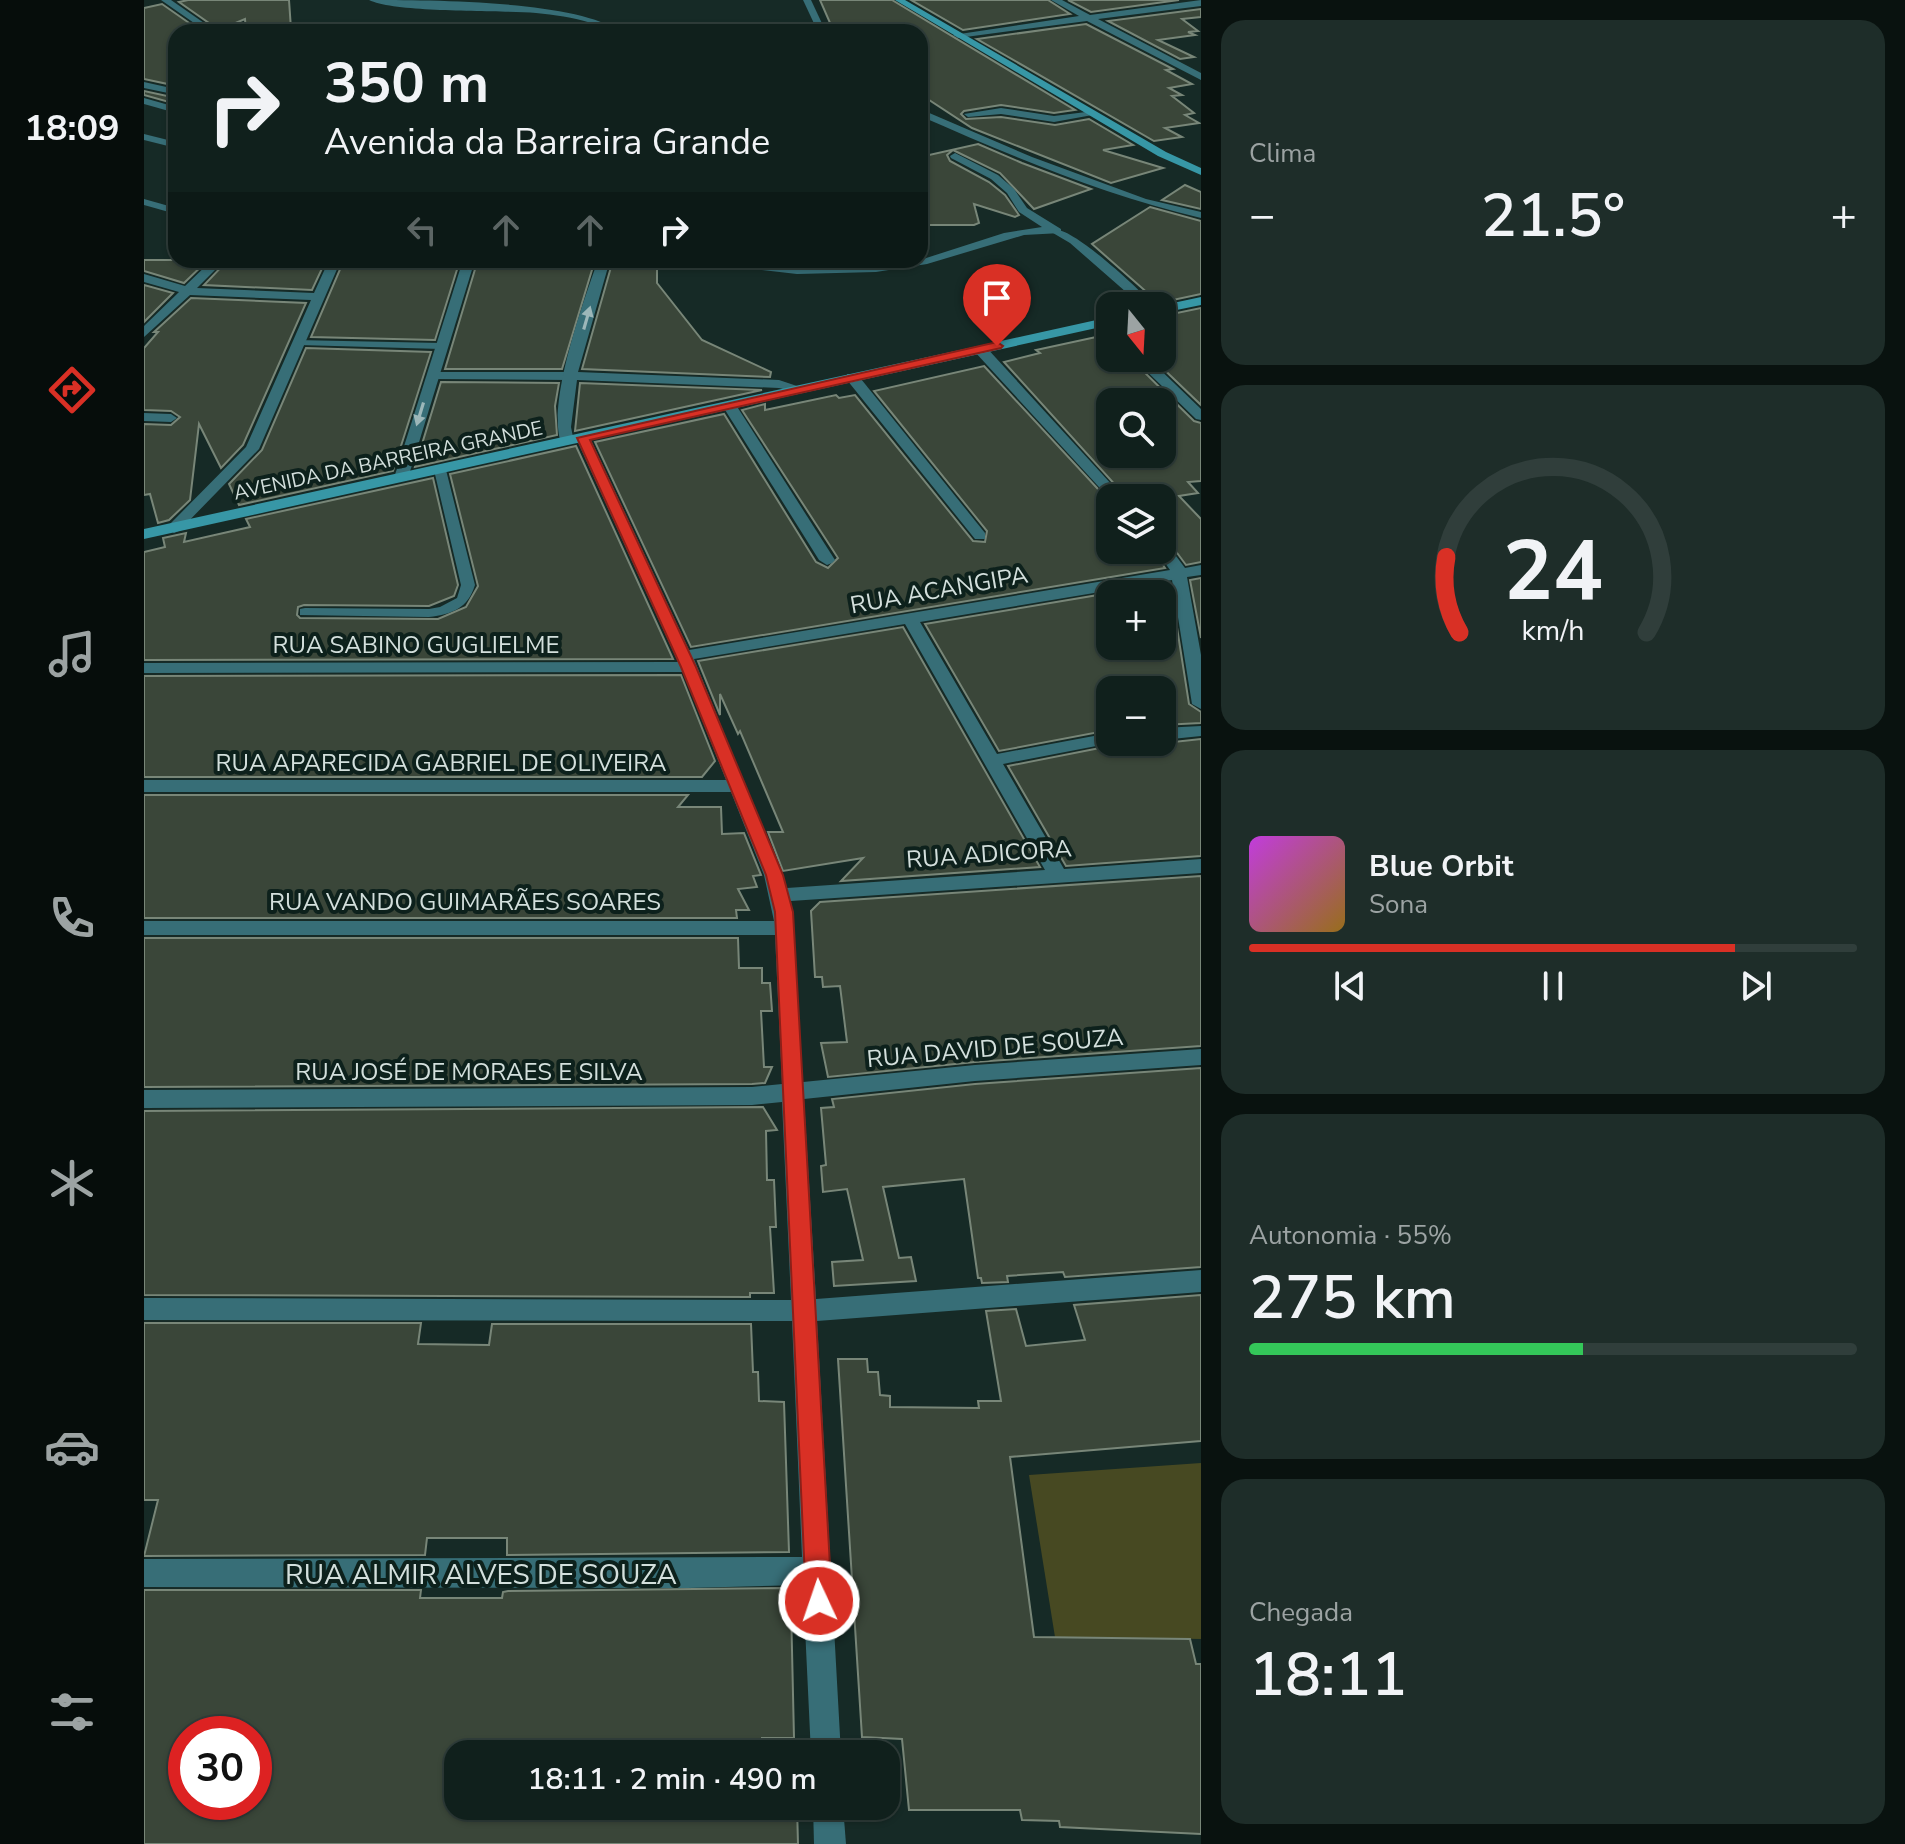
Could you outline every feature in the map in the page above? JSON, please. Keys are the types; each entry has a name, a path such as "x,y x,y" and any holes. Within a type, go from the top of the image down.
{"main road":[{"path":"899,0 1094,114 1201,172"},
{"path":"918,0 1201,164"},
{"path":"1176,306 1201,301"},
{"name":"AVENIDA DA BARREIRA GRANDE","path":"144,534 980,349 1096,326"}],"street":[{"path":"165,0 201,24"},
{"path":"373,0 559,10 605,24"},
{"path":"807,0 818,24"},
{"path":"1055,0 1201,77"},
{"path":"958,35 1199,2"},
{"path":"144,101 168,108"},
{"path":"928,115 1028,159 1128,196 1179,212 1201,215"},
{"path":"144,137 168,143"},
{"path":"955,156 1009,186 1020,199 1023,210 1057,231"},
{"path":"144,202 168,209"},
{"path":"928,260 1019,233 1057,231"},
{"path":"144,333 211,268"},
{"path":"174,528 252,449 331,268"},
{"path":"401,478 466,268"},
{"path":"602,268 571,376 562,432 575,440 686,662 739,786 780,895 785,928 794,1092 825,1740"},
{"path":"785,268 810,271 873,268"},
{"path":"144,278 187,291 317,297"},
{"path":"980,349 1104,484"},
{"path":"1155,372 1201,416"},
{"path":"571,376 779,384 799,389"},
{"path":"852,377 980,536"},
{"path":"729,405 827,560"},
{"path":"1176,564 1201,704"},
{"name":"RUA ACANGIPA","path":"686,662 910,619 1201,570"},
{"path":"910,619 1058,875"},
{"name":"RUA SABINO GUGLIELME","path":"144,668 405,670 686,662"},
{"path":"1176,733 1201,731"},
{"path":"991,761 1096,742"},
{"name":"RUA APARECIDA GABRIEL DE OLIVEIRA","path":"144,786 739,786"},
{"name":"RUA ADICORA","path":"780,895 1201,866"},
{"name":"RUA VANDO GUIMARÃES SOARES","path":"144,928 785,928"},
{"name":"RUA DAVID DE SOUZA","path":"794,1092 975,1073 1201,1057"},
{"name":"RUA JOSÉ DE MORAES E SILVA","path":"144,1099 736,1096 794,1092"},
{"path":"144,1309 803,1311 1201,1281"},
{"name":"RUA ALMIR ALVES DE SOUZA","path":"144,1573 688,1574 817,1571"},
{"path":"829,1820 830,1844"}],"lane":[{"path":"144,85 168,90"},
{"path":"968,114 1001,111 1054,119 1094,114"},
{"path":"1057,231 1074,241 1133,292"},
{"path":"299,342 441,346"},
{"path":"432,375 571,376"},
{"path":"144,417 171,418"},
{"path":"305,612 429,613 444,611 463,600 468,585 440,470"}],"green space":[{"path":"1201,1463 1201,1639 1055,1637 1029,1475"}],"building":[{"path":"289,0 291,24 245,24 245,19 233,24 210,24 179,2"},
{"path":"820,0 892,0 1075,110 1054,113 1001,105 964,111 961,114 966,119 1001,117 1055,125 1089,119 1133,145 1103,150 1163,168 1111,183 972,128 928,99 928,24 830,24"},
{"path":"911,0 1048,0 1070,14 963,30"},
{"path":"1068,0 1179,0 1091,12"},
{"path":"162,4 191,24 168,24 168,84 144,79 144,8"},
{"path":"1201,9 1201,17 1182,19 1198,31 1188,32 1195,35 1158,40 1194,57 1180,59 1108,21"},
{"path":"1086,24 1173,69 1166,70 1192,84 1169,88 1182,95 1172,96 1194,113 1185,115 1199,123 1165,128 1182,137 1154,141 977,39"},
{"path":"144,91 167,96 168,102 144,95"},
{"path":"978,144 1091,189 1034,209 1000,173 953,150 947,155 950,161 989,182 1005,195 1019,215 1015,217 974,204 979,223 928,225 928,155"},
{"path":"1185,185 1201,192 1201,209 1162,200"},
{"path":"1150,207 1201,221 1201,294 1176,299 1176,292 1147,292 1092,244"},
{"path":"144,260 168,260 168,268 200,268 184,283 144,271"},
{"path":"220,268 322,268 312,290 204,285"},
{"path":"341,268 458,268 435,340 311,337"},
{"path":"475,268 593,268 562,369 445,369"},
{"path":"611,268 657,268 657,283 702,340 771,372 770,377 582,369"},
{"path":"144,285 173,293 144,322"},
{"path":"191,298 306,303 243,445 221,468 199,424 190,500 169,520 158,523 150,494 144,495 144,424 171,425 180,417 171,411 144,410 144,348 158,332 154,332"},
{"path":"1201,308 1201,405 1167,372 1176,372 1176,313"},
{"path":"1096,337 1096,372 1144,372 1160,388 1096,388 1096,464 1004,362 1040,353 1036,350"},
{"path":"306,348 431,352 393,471 239,505 229,484 262,450"},
{"path":"984,366 1096,487 1096,564 1162,564 1165,568 691,647 595,442 724,414 816,562 828,568 838,558 742,410 765,404 765,410 836,395 839,398 855,395 973,541 985,542 987,531 874,391"},
{"path":"441,382 559,383 555,406 557,435 415,467"},
{"path":"580,383 762,390 575,431"},
{"path":"1176,403 1194,421 1201,423 1201,481 1188,482 1198,493 1179,496 1201,519 1201,562 1186,565 1176,551 1176,484 1114,484 1100,468 1176,468"},
{"path":"576,446 673,659 144,660 144,552 165,547 163,538 186,533 184,542 250,527 246,519 433,478 458,585 454,596 429,606 304,605 298,607 297,615 300,618 438,619 466,607 478,586 450,474"},
{"path":"1201,578 1201,638 1190,580"},
{"path":"1096,595 1096,660 1176,660 1176,621 1189,704 1201,712 1201,723 1176,724 1176,676 1096,676 1096,733 999,751 925,624"},
{"path":"903,627 1040,867 841,881 863,858 783,871 768,832 783,832 740,731 738,734 720,694 720,715 698,661"},
{"path":"681,675 715,761 702,777 144,777 144,676"},
{"path":"1201,739 1201,856 1066,866 1008,766 1096,749 1096,756 1176,756 1176,742"},
{"path":"144,795 688,795 678,807 721,807 722,834 744,833 761,875 753,876 757,887 738,889 749,910 736,910 737,918 144,918"},
{"path":"1201,876 1201,1046 975,1062 828,1077 821,1043 847,1042 840,986 823,987 822,977 815,977 811,911 820,902"},
{"path":"144,938 738,938 739,968 762,968 762,983 770,983 772,1011 761,1011 764,1067 772,1067 765,1083 752,1084 144,1087"},
{"path":"1201,1068 1201,1267 1065,1277 1063,1272 1007,1276 1008,1282 982,1283 978,1278 964,1179 883,1187 899,1258 911,1257 916,1281 834,1286 832,1262 863,1260 847,1189 823,1192 821,1166 826,1165 821,1108 834,1107 832,1099 975,1084"},
{"path":"763,1107 777,1130 766,1131 767,1180 774,1180 776,1227 770,1227 774,1293 750,1293 750,1297 144,1295 144,1111"},
{"path":"1201,1295 1201,1441 1010,1457 1034,1637 1190,1639 1196,1664 1201,1664 1201,1834 1060,1827 1059,1821 1022,1820 1020,1810 909,1810 902,1739 862,1737 838,1359 867,1359 868,1372 878,1372 880,1395 890,1396 890,1407 979,1408 978,1401 1001,1401 986,1311 1016,1309 1026,1346 1085,1340 1074,1305"},
{"path":"144,1323 421,1323 418,1344 489,1345 492,1324 751,1324 753,1372 758,1372 759,1401 784,1402 789,1552 507,1555 507,1538 427,1538 425,1555 144,1556 158,1500 144,1500"},
{"path":"784,1588 791,1606 794,1738 444,1740 444,1820 797,1820 798,1844 144,1844 144,1590 421,1590 420,1598 502,1598 503,1592"}],"route":[{"path":"819,1601 784,912 774,875 689,667 583,438 997,346"}]}
